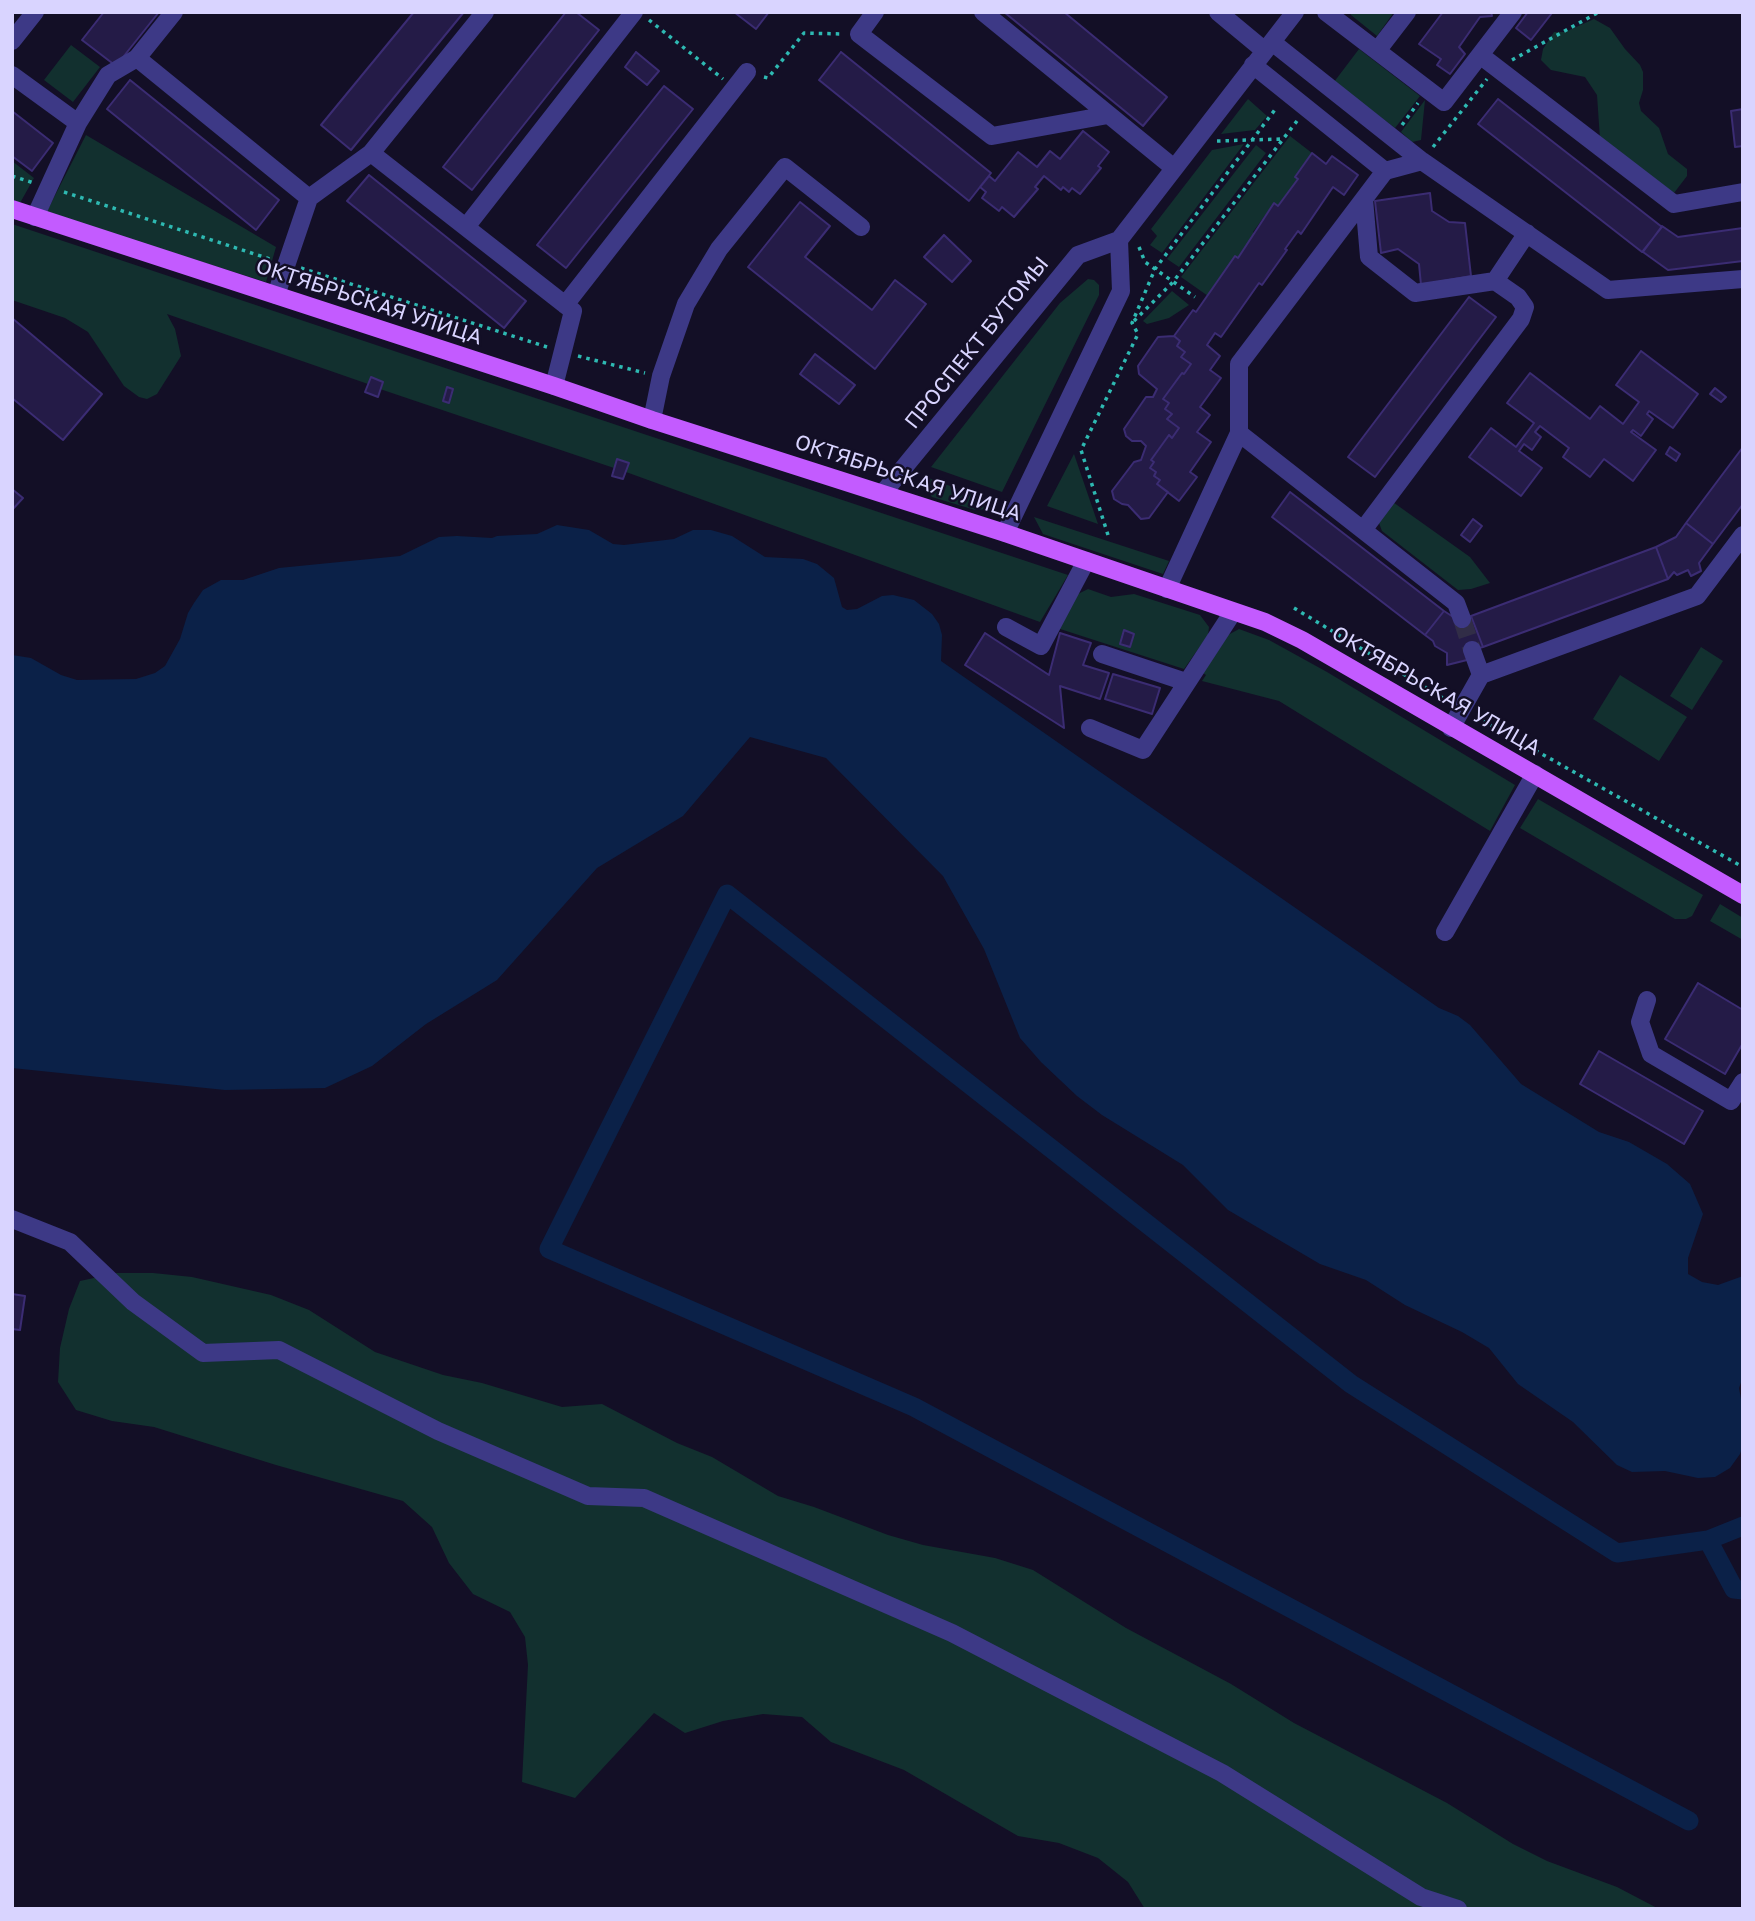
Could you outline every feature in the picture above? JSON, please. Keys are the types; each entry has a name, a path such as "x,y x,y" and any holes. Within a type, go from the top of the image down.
{"main road":[{"name":"ОКТЯБРЬСКАЯ УЛИЦА","path":"12,209 1005,533 1265,622 1302,640 1743,895"}],"street":[{"path":"12,41 35,12"},
{"path":"35,217 78,122 108,75 137,58 174,12"},
{"path":"276,295 309,198 372,153 485,12"},
{"path":"466,227 634,12"},
{"path":"875,12 859,34 992,136 1108,115"},
{"path":"983,12 1174,169"},
{"path":"1218,12 1263,53 1392,137 1422,161 1608,290 1743,279"},
{"path":"1005,533 1121,292 1119,240 1295,12"},
{"path":"1326,12 1444,102 1513,12"},
{"path":"1377,51 1407,12"},
{"path":"1263,53 1288,93 1385,171"},
{"path":"1480,55 1674,204 1743,192"},
{"path":"137,58 309,198"},
{"path":"565,305 747,72"},
{"path":"12,75 78,122"},
{"path":"372,153 573,311 554,386"},
{"path":"1167,589 1239,433 1239,363 1385,171 1422,161"},
{"path":"652,420 661,376 686,304 719,249 785,167 861,227"},
{"path":"1363,530 1521,319 1524,307 1518,298 1494,281 1415,293 1369,257 1364,199"},
{"path":"1494,281 1527,233"},
{"name":"ПРОСПЕКТ БУТОМЫ","path":"883,493 1078,255 1119,240"},
{"path":"1239,433 1456,603 1461,619"},
{"path":"1451,728 1481,675 1697,596 1743,535"},
{"path":"1006,626 1041,646 1086,561"},
{"path":"1090,728 1143,750 1233,612"},
{"path":"1472,649 1481,675"},
{"path":"1102,654 1186,682"},
{"path":"1445,932 1535,774"},
{"path":"1647,1000 1640,1022 1651,1054 1731,1101 1743,1082"},
{"path":"12,1219 70,1242 133,1302 203,1353 279,1350 438,1431 588,1496 644,1498 951,1633 1222,1773 1421,1897 1458,1909"}],"path":[{"path":"640,12 735,89"},
{"path":"747,72 768,78 804,33 859,34"},
{"path":"1392,137 1428,90"},
{"path":"1132,323 1155,269 1288,93"},
{"path":"1132,323 1173,282 1307,108"},
{"path":"1213,142 1282,139"},
{"path":"12,176 563,352 661,376"},
{"path":"1140,242 1138,248 1145,262 1195,297"},
{"path":"1108,535 1081,450 1138,334 1132,323"},
{"path":"1294,608 1463,710 1743,867"}],"green space":[{"path":"1350,12 1394,12 1377,36"},
{"path":"1594,19 1610,28 1640,65 1643,72 1643,90 1639,103 1641,111 1659,128 1668,154 1687,169 1687,176 1674,193 1600,139 1597,95 1585,77 1551,70 1541,60 1543,49 1554,32 1565,32"},
{"path":"71,45 100,67 73,102 44,80"},
{"path":"1359,49 1420,96 1395,128 1334,82"},
{"path":"1248,99 1267,116 1255,130 1221,134"},
{"path":"1425,100 1421,140 1412,142 1401,132"},
{"path":"86,135 276,247 266,282 46,213"},
{"path":"1290,136 1312,153 1295,176 1298,179 1278,206 1274,203 1253,232 1255,235 1238,258 1235,256 1208,296 1181,277"},
{"path":"1244,144 1162,253 1150,245 1157,236 1151,229 1212,150"},
{"path":"1256,145 1266,153 1179,267 1167,259"},
{"path":"12,161 34,178 20,203 12,201"},
{"path":"12,224 1068,575 1040,622 626,472 628,463 618,459 614,468 380,389 383,382 371,377 368,384 167,314 175,329 181,356 157,394 147,399 139,397 124,386 88,332 65,318 12,300"},
{"path":"1088,279 1099,285 1099,295 1002,492 931,467 1060,303"},
{"path":"1172,291 1189,305 1169,318 1147,324 1143,321"},
{"path":"1074,454 1098,524 1047,506"},
{"path":"926,477 996,503 988,509 975,510 932,497 926,489"},
{"path":"1390,500 1470,557 1490,583 1458,590 1382,531 1379,523"},
{"path":"1034,517 1169,561 1163,574 1043,534"},
{"path":"1088,589 1111,597 1134,594 1200,615 1209,627 1208,635 1184,669 1057,628 1074,596"},
{"path":"1239,629 1269,640 1327,672 1515,785 1490,831 1279,701 1202,681 1206,675 1203,673 1228,635"},
{"path":"1701,647 1723,661 1692,710 1670,696"},
{"path":"1620,675 1687,717 1659,761 1593,719"},
{"path":"1538,799 1703,895 1692,916 1675,919 1520,828"},
{"path":"1720,904 1743,918 1743,940 1710,921"},
{"path":"117,1273 192,1277 271,1295 309,1310 375,1352 443,1375 482,1383 562,1407 602,1404 677,1443 712,1457 778,1496 888,1535 923,1545 995,1558 1033,1570 1126,1628 1231,1684 1294,1723 1447,1803 1513,1844 1547,1861 1617,1887 1659,1909 1145,1909 1128,1882 1098,1858 1059,1843 1018,1836 904,1770 831,1742 802,1717 763,1714 723,1721 685,1733 654,1713 575,1798 522,1782 528,1665 525,1637 510,1612 473,1594 449,1563 432,1527 403,1501 154,1427 112,1421 76,1410 58,1382 60,1348 69,1309 80,1281"}],"water":[{"path":"557,525 589,530 613,544 624,545 674,539 693,530 711,530 732,536 765,557 803,559 817,564 834,578 842,607 847,610 857,609 882,596 893,595 914,600 932,614 939,624 942,635 941,661 1439,1008 1458,1016 1470,1025 1521,1084 1599,1132 1629,1142 1667,1164 1690,1184 1703,1214 1688,1258 1688,1274 1702,1282 1718,1285 1743,1276 1743,1377 1739,1388 1743,1410 1743,1445 1730,1468 1715,1477 1698,1478 1665,1471 1632,1472 1617,1465 1573,1422 1518,1384 1489,1348 1405,1305 1366,1280 1320,1264 1228,1210 1183,1165 1102,1115 1041,1062 1020,1038 984,949 943,876 826,758 750,737 683,816 597,868 497,980 426,1024 372,1066 325,1088 225,1090 12,1068 12,655 31,658 61,675 77,680 136,679 155,673 165,666 180,639 194,603 203,590 221,580 243,580 279,568 400,556 439,537 492,538 537,534"}],"building":[{"path":"104,12 159,12 116,66 82,40"},
{"path":"414,12 464,12 351,150 321,125"},
{"path":"566,12 576,12 599,30 472,190 443,167"},
{"path":"734,12 769,12 756,29"},
{"path":"1004,12 1064,12 1167,97 1143,126"},
{"path":"1443,12 1491,12 1492,16 1480,17 1459,47 1465,54 1450,74 1437,65 1441,59 1419,44"},
{"path":"1528,12 1552,13 1531,40 1516,28"},
{"path":"636,52 659,71 647,85 625,67"},
{"path":"841,52 991,173 969,201 819,80"},
{"path":"130,80 279,200 256,230 107,109"},
{"path":"664,86 693,109 566,268 537,245"},
{"path":"1498,99 1662,227 1642,252 1478,124"},
{"path":"1743,109 1743,146 1735,147 1731,111"},
{"path":"12,111 53,143 32,171 12,156"},
{"path":"1083,131 1109,152 1098,166 1101,168 1080,194 1072,188 1069,192 1063,187 1061,190 1044,176 1035,187 1038,189 1014,217 1002,207 999,211 982,198 986,192 980,187 989,176 995,181 1018,152 1037,167 1050,151 1060,159"},
{"path":"1312,153 1326,164 1332,156 1358,175 1344,195 1333,187 1301,234 1298,231 1262,285 1259,283 1221,337 1215,333 1207,345 1220,356 1210,370 1221,378 1200,407 1210,415 1197,432 1211,442 1190,472 1197,477 1179,501 1157,484 1160,480 1150,468 1154,462 1151,460 1169,435 1172,438 1179,428 1167,419 1172,414 1165,409 1169,403 1163,399 1191,364 1181,357 1185,352 1177,346 1180,341 1174,336 1193,310 1196,312 1235,256 1238,258 1274,203 1278,206 1298,179 1295,177"},
{"path":"369,175 526,301 504,328 347,201"},
{"path":"1430,193 1432,211 1449,222 1465,223 1471,276 1421,285 1419,264 1398,249 1381,253 1375,201"},
{"path":"800,202 830,226 805,257 872,310 895,280 926,304 875,369 748,267"},
{"path":"1662,226 1678,237 1743,228 1743,261 1668,270 1643,252"},
{"path":"944,235 971,261 952,282 924,257"},
{"path":"1469,297 1496,317 1375,477 1348,457"},
{"path":"12,318 102,394 63,440 12,398"},
{"path":"1174,336 1180,341 1177,346 1185,352 1181,357 1191,364 1163,399 1169,403 1165,409 1172,414 1167,419 1179,428 1172,438 1169,435 1151,460 1154,462 1150,468 1160,480 1157,484 1168,492 1149,518 1141,519 1128,505 1114,499 1112,491 1134,462 1141,460 1146,446 1141,441 1132,441 1126,436 1124,429 1146,397 1153,397 1157,389 1139,374 1138,366 1158,337"},
{"path":"1641,351 1698,394 1673,428 1649,411 1647,414 1653,419 1641,436 1633,430 1631,432 1656,450 1633,481 1604,459 1590,477 1563,457 1569,448 1540,426 1535,432 1541,437 1532,450 1524,444 1519,451 1542,468 1521,496 1469,457 1491,428 1516,447 1534,423 1507,403 1530,373 1590,419 1600,406 1623,424 1639,402 1616,385"},
{"path":"815,354 855,385 839,404 800,374"},
{"path":"371,377 383,382 378,397 365,392"},
{"path":"447,387 453,389 449,403 443,401"},
{"path":"1715,388 1726,397 1721,402 1710,394"},
{"path":"1670,447 1680,454 1676,461 1666,454"},
{"path":"1743,447 1743,504 1713,544 1686,523"},
{"path":"617,459 629,463 623,479 612,476"},
{"path":"12,489 23,498 12,510"},
{"path":"1290,492 1444,611 1425,635 1272,517"},
{"path":"1473,519 1482,526 1470,542 1461,535"},
{"path":"1686,523 1713,544 1699,563 1701,571 1691,576 1688,570 1677,575 1674,572 1668,579 1656,547 1676,537"},
{"path":"1656,547 1668,579 1483,647 1471,616"},
{"path":"1444,611 1458,620 1471,616 1483,647 1472,650 1471,659 1447,665 1447,653 1435,646 1425,635"},
{"path":"1124,630 1134,634 1130,647 1120,644"},
{"path":"985,633 1049,675 1060,633 1091,643 1083,665 1109,673 1100,699 1060,686 1064,728 965,665"},
{"path":"1113,674 1160,688 1152,714 1105,699"},
{"path":"1698,983 1743,1010 1743,1043 1725,1074 1665,1039"},
{"path":"1599,1051 1703,1111 1684,1144 1580,1084"},
{"path":"12,1294 25,1296 20,1330 12,1329"}],"waterway":[{"path":"1689,1821 914,1407 549,1249 727,894 1351,1384 1617,1553 1708,1540"},
{"path":"1743,1526 1708,1540 1734,1589 1743,1590"}],"tunnel":[{"path":"1462,619 1472,650"}]}
